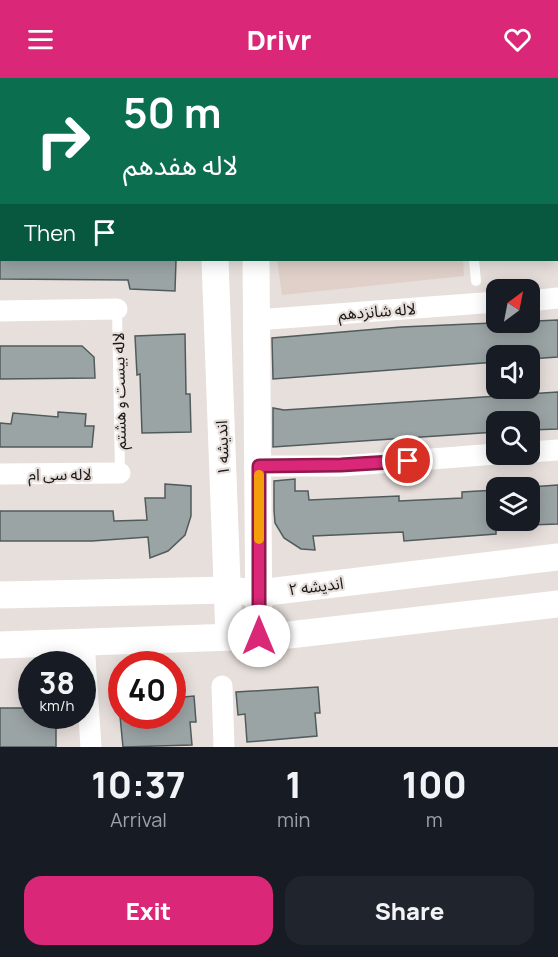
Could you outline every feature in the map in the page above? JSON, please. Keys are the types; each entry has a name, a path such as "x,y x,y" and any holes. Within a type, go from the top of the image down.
{"street":[{"name":"اندیشه ۱","path":"215,261 229,637"},
{"path":"256,261 259,636"},
{"path":"540,300 558,298"},
{"name":"لاله شانزدهم","path":"257,320 486,303"},
{"path":"0,311 117,309"},
{"path":"540,451 558,450"},
{"path":"259,466 341,465 486,455"},
{"name":"لاله سی ام","path":"0,474 120,473"},
{"name":"اندیشه ۲","path":"0,595 228,590 259,593 558,557"},
{"path":"0,645 289,635 558,604"},
{"path":"84,642 91,747"},
{"path":"222,686 224,747"}],"lane":[{"path":"474,261 476,281"},
{"name":"لاله بیست و هشتم","path":"117,309 120,473"}],"shaded area":[{"path":"277,261 463,261 464,276 282,295"}],"building":[{"path":"0,261 176,261 175,291 130,289 128,280 0,279"},
{"path":"558,320 558,357 540,358 540,345 486,345 486,363 273,379 272,338 401,327 486,323 486,333 540,333 540,321"},
{"path":"185,334 186,394 190,394 191,432 142,433 140,374 137,375 135,336"},
{"path":"0,346 82,346 94,357 95,378 0,379"},
{"path":"558,392 558,429 540,430 540,411 486,411 486,433 273,447 273,408 284,410 486,397 486,399 540,399 540,393"},
{"path":"58,412 86,414 85,426 94,426 92,447 0,447 0,423 11,424 13,413 58,417"},
{"path":"295,479 295,491 308,491 309,500 399,496 399,501 462,498 462,492 486,491 486,531 496,531 496,534 404,541 403,532 313,536 315,550 301,549 284,538 275,523 274,481"},
{"path":"165,484 191,486 191,516 185,535 168,551 150,558 148,537 92,541 0,541 0,511 113,511 114,521 147,520 145,498 165,498"},
{"path":"558,485 558,524 540,525 540,486"},
{"path":"318,687 320,713 315,713 317,736 247,742 245,714 238,715 236,692"},
{"path":"194,696 196,722 190,722 192,745 123,747 121,729 186,729 186,697"},
{"path":"0,708 18,708 18,729 56,729 56,747 0,747"}],"slow traffic":[{"path":"259,475 259,539"}],"route":[{"path":"259,636 259,466 408,461"}]}
